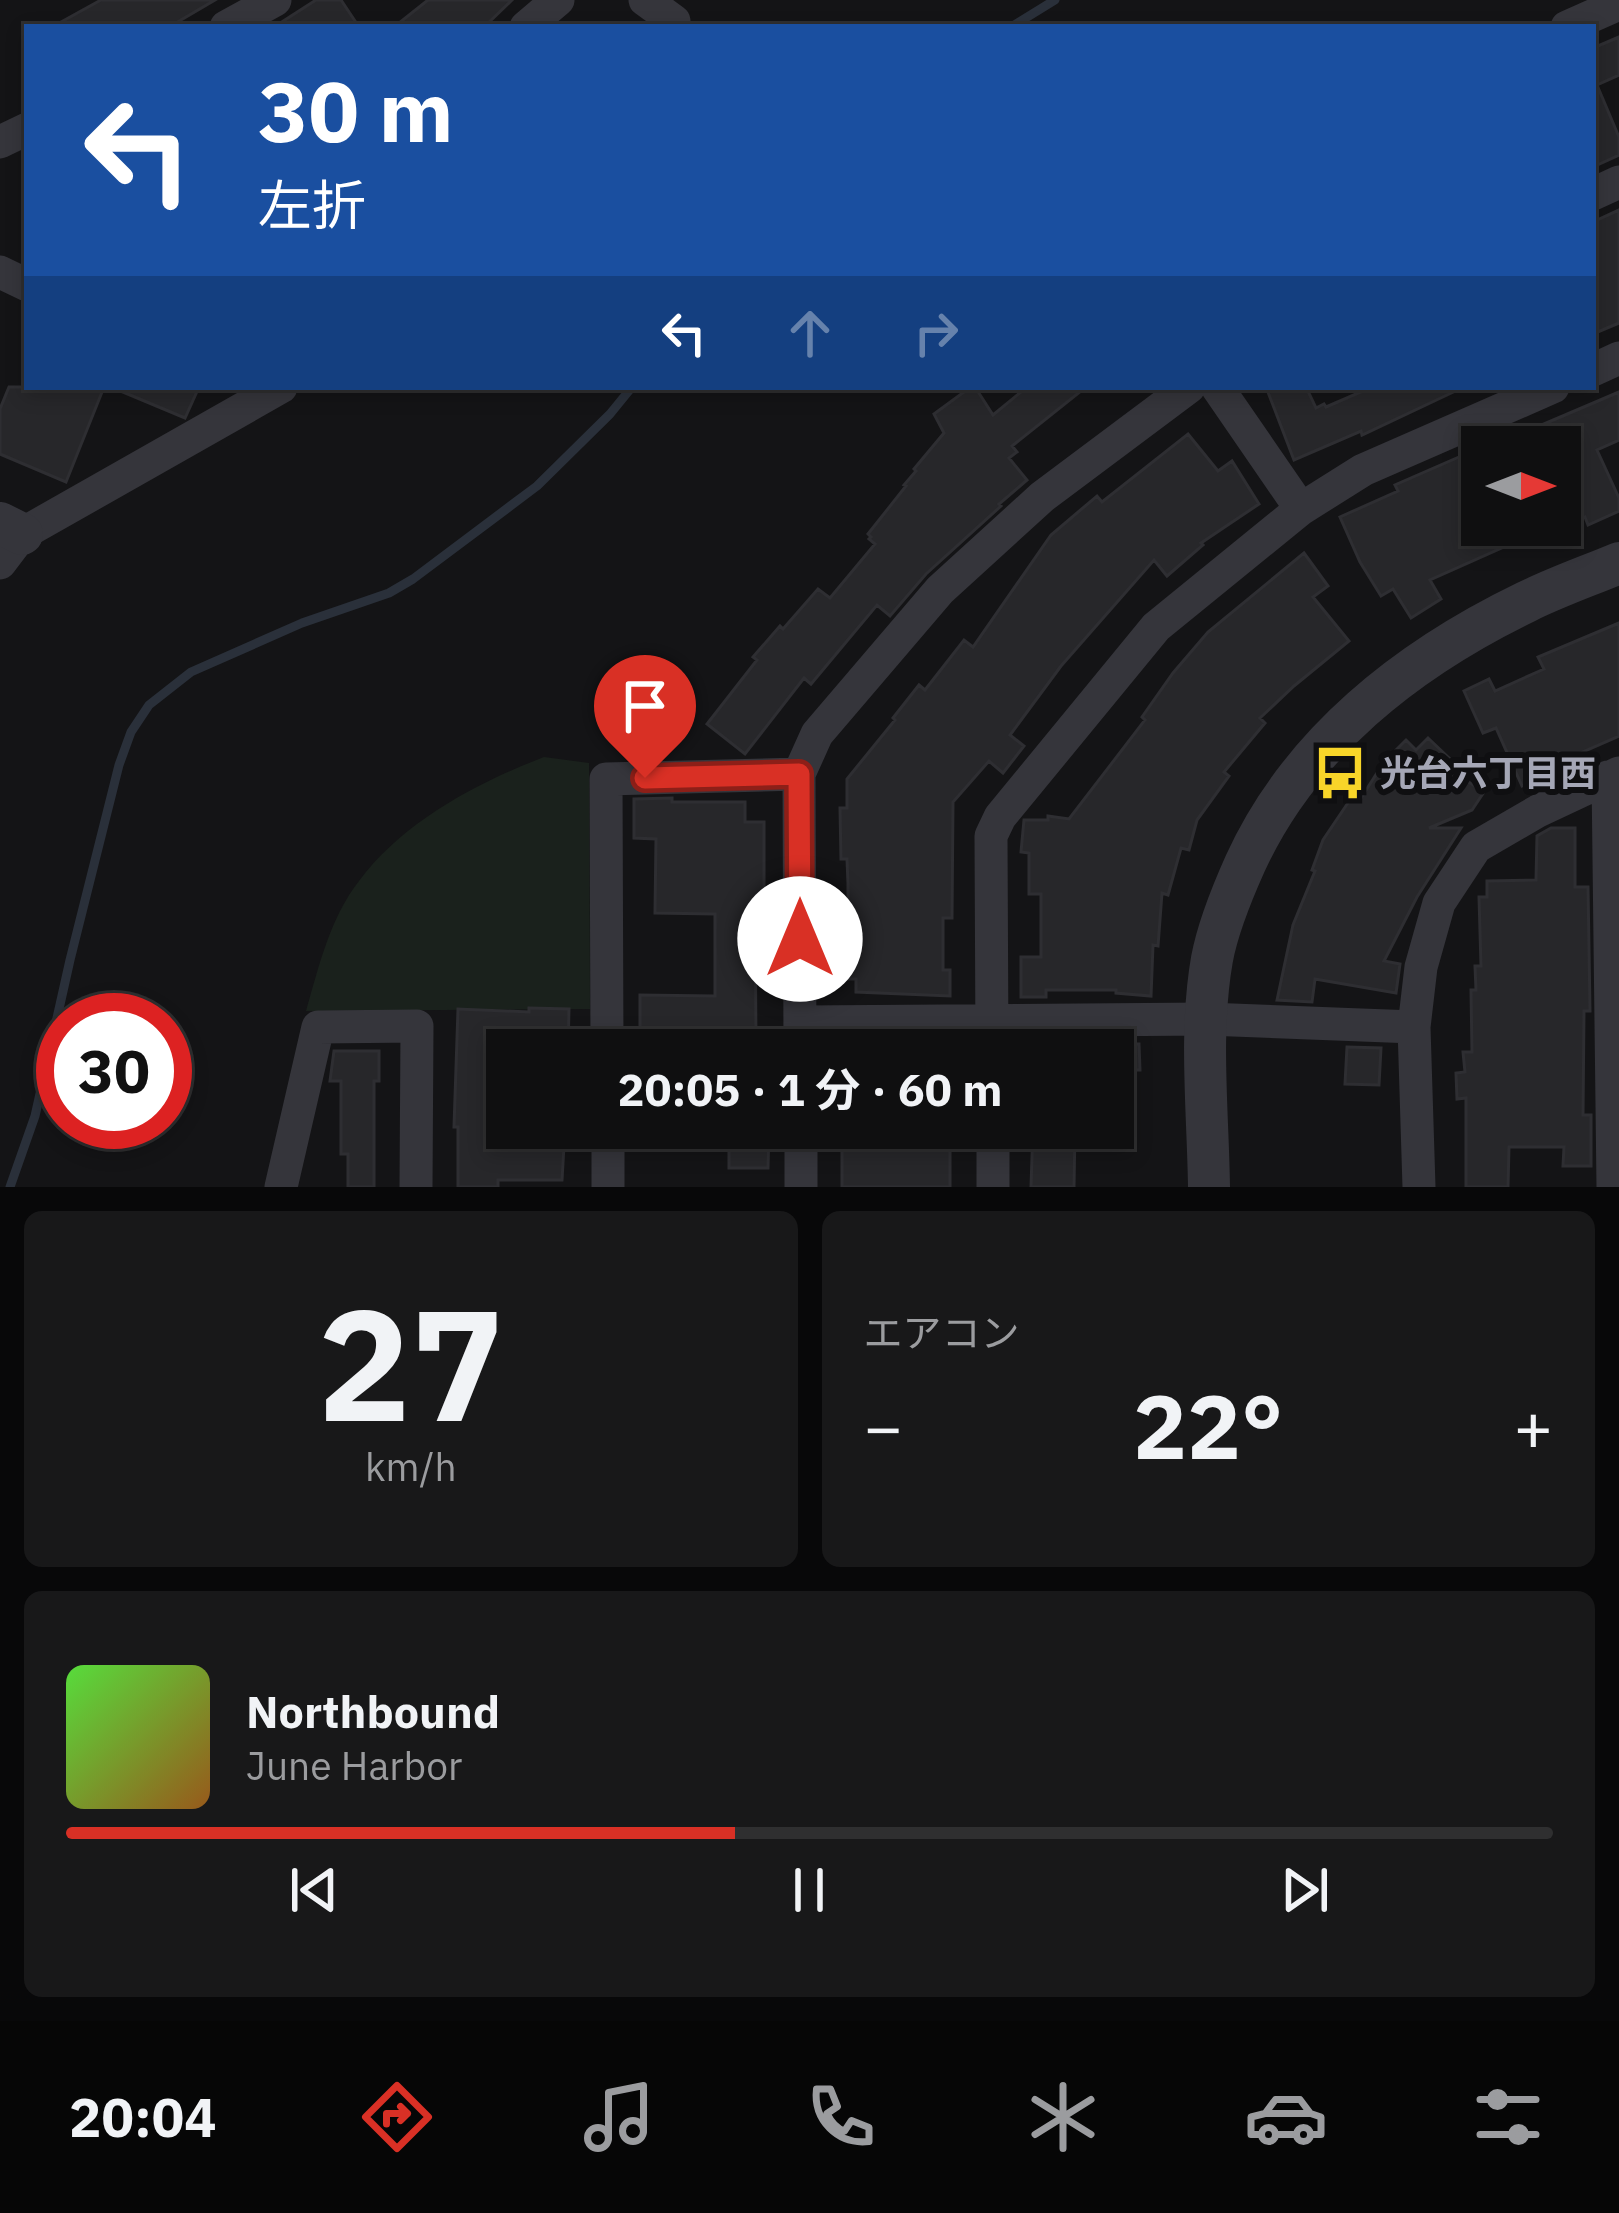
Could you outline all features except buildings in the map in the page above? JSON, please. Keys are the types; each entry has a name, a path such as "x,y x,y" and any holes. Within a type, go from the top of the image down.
{"street":[{"path":"231,24 275,0"},
{"path":"530,24 558,0"},
{"path":"645,0 679,16"},
{"path":"1574,24 1619,4"},
{"path":"7,540 269,390"},
{"path":"800,1029 799,774 817,734 940,590 1042,497 1185,390"},
{"path":"1218,390 1301,509"},
{"path":"992,1029 991,836 1000,817 1156,627 1301,509 1363,470 1546,390"},
{"path":"1209,1187 1207,1019 1212,956 1235,886 1261,830 1307,763 1357,711 1440,649 1526,602 1619,563"},
{"path":"607,1029 606,779 799,774"},
{"path":"1419,1187 1414,1027 1421,967 1439,903 1476,847 1614,775 1613,1187"},
{"path":"1081,1029 1207,1019 1414,1027"},
{"path":"280,1187 318,1027 416,1026 416,1187"},
{"path":"608,1149 608,1187"},
{"path":"801,1149 801,1187"},
{"path":"993,1149 993,1187"}],"shaded area":[{"path":"544,757 589,763 590,1009 306,1011 340,911 377,860 443,806"}],"waterway":[{"path":"1016,24 1055,0"},
{"path":"10,1187 35,1116 119,765 131,732 149,705 191,672 302,623 389,593 413,579 537,486 630,390"}],"place":[{"name":"光台六丁目西","path":"1340,773"}],"route":[{"path":"645,778 799,774 800,939"}]}
